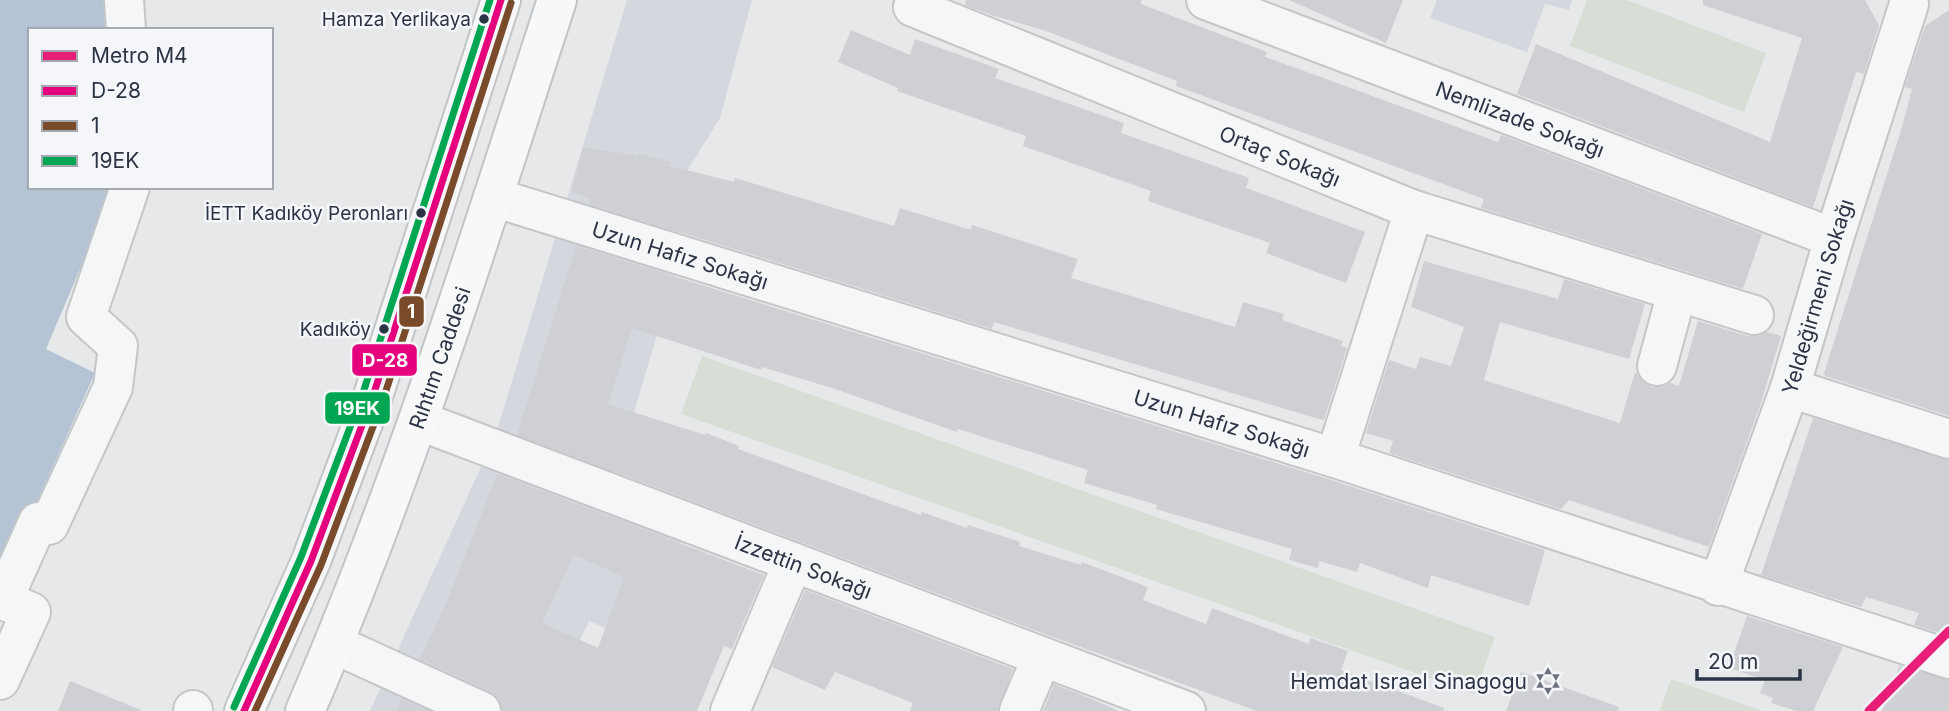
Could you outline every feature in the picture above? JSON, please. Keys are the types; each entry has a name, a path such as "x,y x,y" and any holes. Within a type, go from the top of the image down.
{"main road":[{"path":"244,711 310,561 373,396 500,0"},
{"name":"Rıhtım Caddesi","path":"305,711 383,524 420,421 557,0"}],"street":[{"path":"124,0 126,28"},
{"name":"Nemlizade Sokağı","path":"1206,0 1833,238"},
{"name":"Yeldeğirmeni Sokağı","path":"1718,586 1790,388 1833,238 1915,1"},
{"name":"Ortaç Sokağı","path":"908,2 1414,210 1754,316"},
{"path":"0,680 31,612 3,600 38,522 49,525 113,387 118,346 86,317 129,189"},
{"name":"Uzun Hafız Sokağı","path":"493,197 1335,458 1718,586 1949,659"},
{"path":"1335,458 1414,210"},
{"path":"1657,366 1677,292"},
{"path":"1790,388 1949,439"},
{"name":"İzzettin Sokağı","path":"420,421 1186,711"},
{"path":"730,711 793,562"},
{"path":"334,644 481,711"},
{"path":"1019,711 1042,657"}],"shaded area":[{"path":"627,0 752,0 720,118 684,176 676,271 614,479 694,509 641,643 589,621 546,711 370,711 496,434"},
{"path":"1437,0 1572,0 1569,10 1545,4 1527,52 1430,18"},
{"path":"1587,0 1627,0 1766,53 1744,112 1570,46"},
{"path":"702,356 1495,637 1475,694 681,414"},
{"path":"1671,679 1763,711 1660,711"}],"water":[{"path":"0,0 108,0 111,28 28,28 28,189 114,189 46,349 95,373 0,584"}],"building":[{"path":"966,0 1141,0 1141,4 1267,52 1265,57 1498,142 1501,135 1762,234 1743,289 1481,208 1484,199 1176,86 1177,81 1046,31 991,15 965,5"},
{"path":"1289,0 1403,0 1386,43"},
{"path":"1703,0 1865,0 1879,25 1864,74 1856,72 1813,207 1517,94 1536,44 1770,142 1802,38 1703,5"},
{"path":"1949,10 1949,416 1825,376 1824,373 1902,127 1912,89 1905,87 1925,26"},
{"path":"851,30 910,55 915,39 999,69 995,78 1124,123 1121,133 1249,178 1246,188 1365,232 1346,283 1266,253 1270,243 1148,201 1151,191 1023,146 1026,136 897,91 898,88 838,62"},
{"path":"583,147 638,156 638,153 671,162 670,166 734,182 735,178 894,226 900,208 971,230 972,225 1078,259 1071,278 1235,327 1243,302 1284,314 1282,320 1343,341 1341,346 1347,348 1324,420 1319,419 994,322 992,329 589,204 591,199 572,191"},
{"path":"576,246 1328,479 1545,550 1529,606 1431,575 1428,588 1360,563 1357,572 1319,561 1318,568 1289,560 1292,549 1156,509 1157,505 1084,483 1088,470 958,429 957,432 832,388 762,367 761,370 632,328 608,404 705,435 706,433 739,446 738,449 921,515 922,512 967,528 968,525 1020,542 1019,546 1081,565 1082,562 1148,587 1143,600 1206,624 1212,608 1309,644 1311,638 1348,651 1341,670 1444,708 1443,711 1257,711 1031,629 517,435"},
{"path":"1424,261 1558,299 1564,279 1645,304 1629,359 1500,322 1484,380 1620,423 1635,372 1651,387 1662,387 1670,383 1679,386 1698,321 1748,336 1767,332 1781,336 1761,403 1709,547 1569,500 1561,509 1389,453 1393,441 1366,433 1389,360 1416,369 1420,357 1451,366 1464,327 1411,307"},
{"path":"1813,418 1949,460 1949,636 1914,625 1919,613 1866,597 1861,607 1761,575"},
{"path":"497,474 764,575 732,649 724,646 697,711 503,711 499,699 490,691 420,659 448,599","holes":["574,555 624,577 598,648 542,623"]},
{"path":"805,590 1013,669 998,711 910,711 913,703 835,672 825,690 772,667"},
{"path":"1747,616 1843,647 1813,711 1797,711 1771,703 1773,698 1760,693 1765,680 1729,668"},
{"path":"1899,666 1949,680 1949,711 1882,711"},
{"path":"1521,672 1619,707 1618,711 1506,711"},
{"path":"70,681 141,710 141,711 58,711"},
{"path":"1054,684 1087,697 1119,711 1043,711"},
{"path":"402,699 428,711 396,711"}],"metro line":[{"name":"M4","path":"1869,711 1949,631"}],"transit line":[{"name":"19EK","path":"234,707 301,557 363,393 490,0"},
{"name":"D-28","path":"244,711 311,561 373,396 501,0"},
{"name":"1","path":"255,711 321,565 383,400 511,3"}],"place":[{"name":"Hamza Yerlikaya","path":"484,19"},
{"name":"İETT Kadıköy Peronları","path":"421,213"},
{"name":"Kadıköy","path":"384,329"},
{"name":"Hemdat Israel Sinagogu","path":"1548,681"}]}
